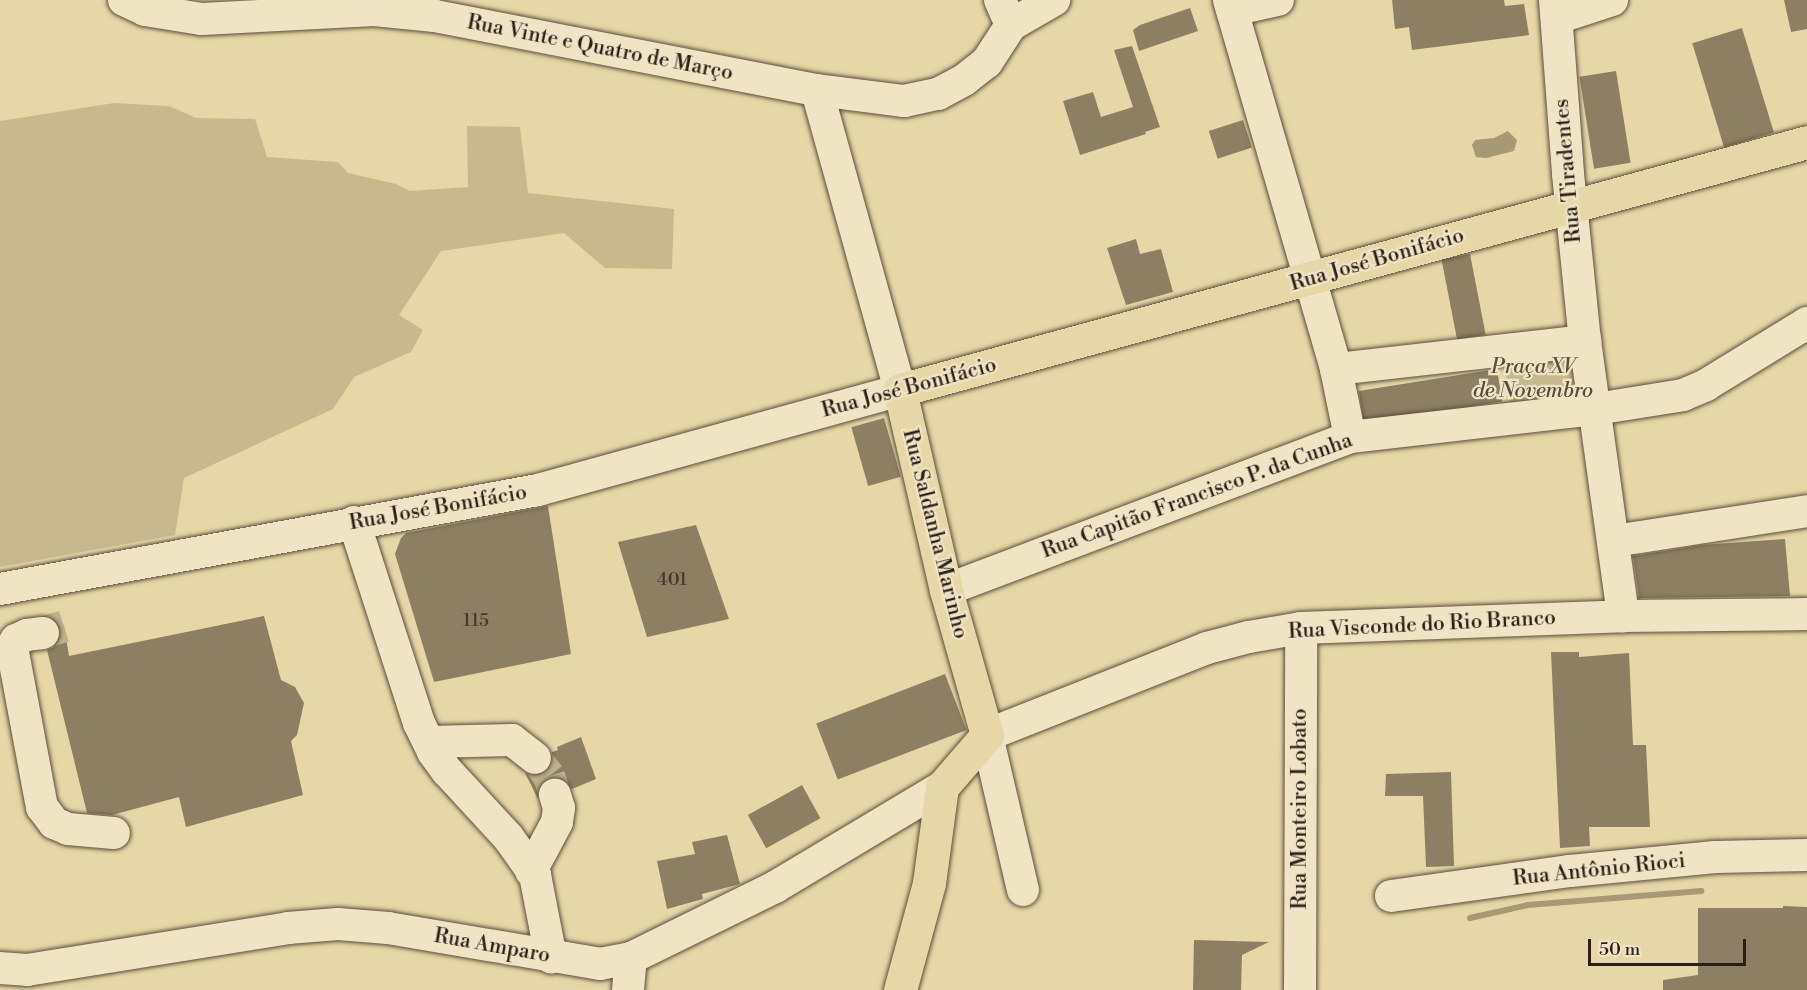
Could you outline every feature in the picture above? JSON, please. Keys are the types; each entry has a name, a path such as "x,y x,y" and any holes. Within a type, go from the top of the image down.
{"main road":[{"name":"Rua José Bonifácio","path":"900,390 1807,142"},
{"name":"Rua Saldanha Marinho","path":"900,390 946,590 987,735"},
{"path":"900,990 929,883 942,787 987,735"}],"street":[{"name":"Rua Vinte e Quatro de Março","path":"124,0 146,10 202,19 374,10 435,16 817,90 903,101 938,94 963,80 987,62 1005,12"},
{"path":"1005,12 1054,0"},
{"path":"1278,0 1230,5 1336,369 1350,437"},
{"path":"1556,9 1612,0"},
{"name":"Rua Tiradentes","path":"1556,9 1557,55 1571,205 1596,409"},
{"name":"Rua Saldanha Marinho","path":"817,90 900,390"},
{"name":"Rua Capitão Francisco P. da Cunha","path":"946,590 1350,437 1596,409 1691,392 1807,323"},
{"path":"1336,369 1586,341"},
{"name":"Rua José Bonifácio","path":"0,589 193,555 354,522 538,490 900,390"},
{"path":"1596,409 1623,616"},
{"path":"1614,541 1807,511"},
{"path":"354,522 419,723 447,771 508,837 531,871 544,912 551,957"},
{"name":"Rua Visconde do Rio Branco","path":"987,735 1208,648 1301,628 1623,616 1807,614"},
{"name":"Rua Monteiro Lobato","path":"1300,990 1301,628"},
{"path":"43,633 27,635 16,640 12,647 42,807 54,823 68,829 114,833"},
{"name":"Rua Saldanha Marinho","path":"987,735 1023,890"},
{"path":"429,742 512,740 536,758"},
{"name":"Rua Amparo","path":"14,969 288,928 338,924 388,928 600,964 631,958 775,887 942,787"},
{"path":"531,871 557,822 559,808 555,795"},
{"name":"Rua Antônio Rioci","path":"1391,896 1570,871 1715,857 1807,855"},
{"path":"628,990 631,958"},
{"path":"14,969 57,990"}],"green space":[{"path":"114,103 169,106 196,118 255,119 267,157 338,162 348,173 396,184 410,191 468,187 467,126 520,127 528,193 674,209 672,269 605,268 564,233 441,251 399,315 423,330 411,352 354,377 333,409 184,478 175,535 0,567 0,121"},
{"name":"Praça XV de Novembro","path":"1579,348 1586,398 1511,408 1504,359"}],"shaded area":[{"path":"1508,131 1517,140 1514,151 1486,158 1476,157 1472,145 1475,140 1494,138"}],"building":[{"path":"1392,0 1504,0 1505,6 1524,4 1529,35 1412,50 1409,27 1395,29"},
{"path":"1784,0 1807,0 1807,29 1791,32"},
{"path":"1190,8 1198,31 1139,51 1133,30 1140,25"},
{"path":"1742,28 1774,132 1724,147 1692,43"},
{"path":"1132,46 1160,127 1145,132 1146,134 1080,155 1063,101 1093,92 1101,117 1133,107 1114,50"},
{"path":"1616,71 1631,163 1594,169 1579,77"},
{"path":"1243,120 1252,148 1218,159 1209,131"},
{"path":"1136,239 1140,254 1161,249 1173,292 1126,305 1107,248"},
{"path":"1470,254 1486,334 1457,340 1442,260"},
{"path":"1497,369 1502,402 1364,423 1359,391"},
{"path":"884,418 901,477 868,486 851,427"},
{"path":"548,506 571,654 434,682 395,554 401,538 406,533"},
{"path":"696,525 729,619 647,637 618,542"},
{"path":"1785,539 1790,596 1639,598 1633,556 1702,545"},
{"path":"57,616 64,626 69,656 264,616 281,680 295,687 304,703 297,735 291,741 303,795 186,827 179,797 112,815 87,813 47,650 54,647 60,639 61,630 51,617"},
{"path":"1551,652 1579,652 1579,657 1629,653 1633,745 1646,745 1650,827 1589,827 1590,846 1560,848"},
{"path":"945,674 967,730 838,779 816,723"},
{"path":"581,737 596,779 572,789 560,778 549,778 541,783 538,799 525,773 533,776 542,774 549,769 552,752 558,750 557,747"},
{"path":"1451,772 1454,866 1426,867 1423,796 1385,796 1386,774"},
{"path":"802,785 820,818 766,848 748,815"},
{"path":"727,835 740,884 702,894 703,899 667,909 657,861 695,854 692,842"},
{"path":"1783,906 1807,907 1807,990 1663,990 1663,980 1698,975 1698,908 1783,908"},
{"path":"1194,940 1269,942 1242,955 1241,990 1193,990"}],"waterway":[{"path":"1470,918 1528,905 1701,891"}],"tunnel":[{"path":"43,633 64,626"},
{"path":"535,758 549,776 555,795"}]}
